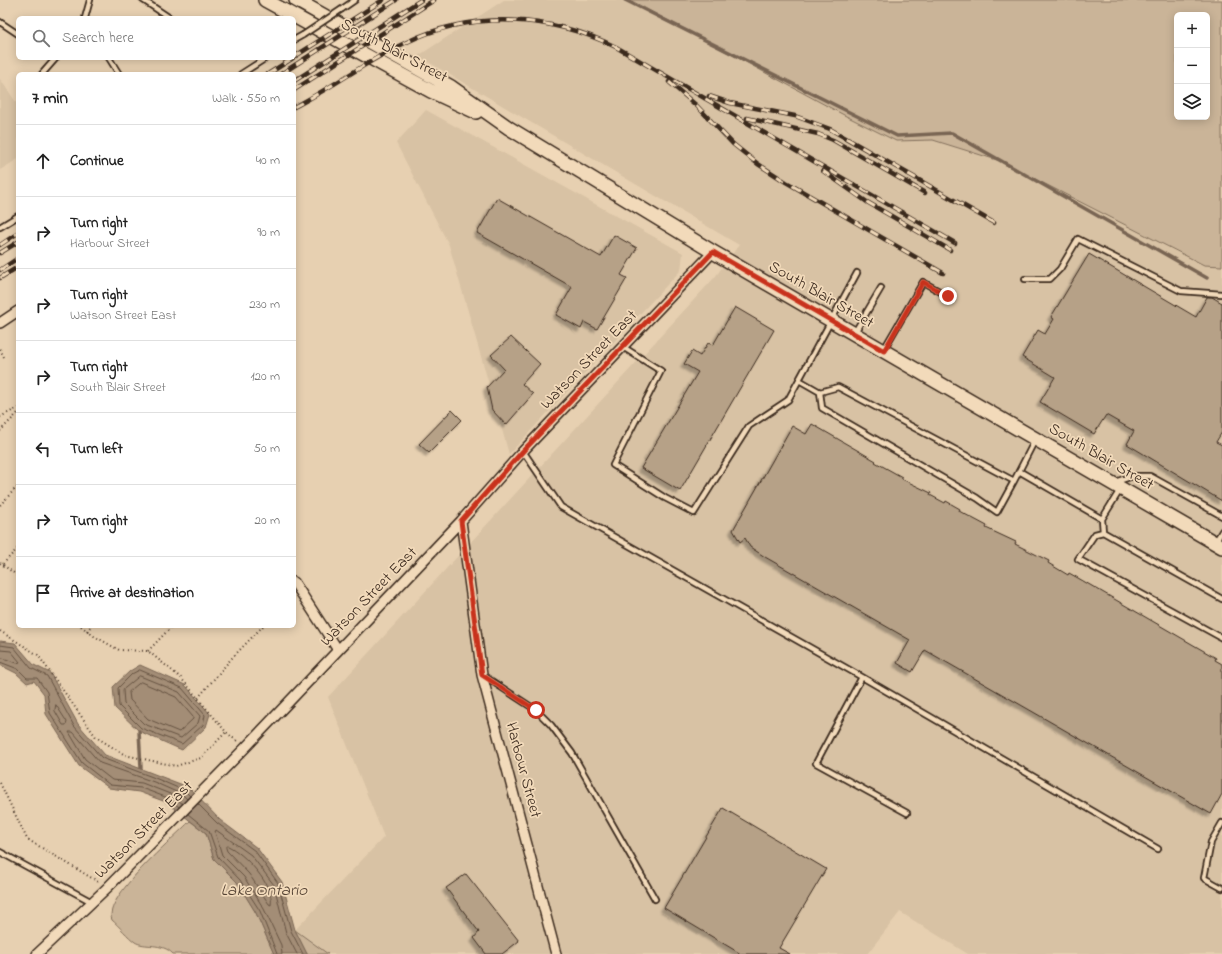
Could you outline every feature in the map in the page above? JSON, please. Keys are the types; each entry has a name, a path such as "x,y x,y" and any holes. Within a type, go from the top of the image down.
{"street":[{"name":"South Blair Street","path":"265,0 294,16"},
{"name":"South Blair Street","path":"296,0 451,87 509,128 713,252 1218,545"},
{"name":"South Blair Street","path":"296,17 431,91 509,128"},
{"name":"Watson Street East","path":"38,954 108,887 245,748 461,521 523,451 713,252"},
{"path":"0,323 16,312"},
{"name":"Harbour Street","path":"461,521 482,675 556,954"},
{"path":"296,585 338,650"}],"lane":[{"path":"86,16 90,0"},
{"path":"143,0 167,16"},
{"path":"296,39 355,0"},
{"path":"0,22 16,33"},
{"path":"44,72 54,60"},
{"path":"110,60 118,72"},
{"path":"244,72 263,60"},
{"path":"0,227 16,217"},
{"path":"1025,279 1050,279 1060,270 1078,240 1181,291 1222,294"},
{"path":"623,347 661,371 613,465 665,498 694,513 749,426 788,400 857,273"},
{"path":"884,351 923,282 948,296"},
{"path":"854,334 881,288"},
{"path":"799,380 820,392 838,387 1014,481"},
{"path":"820,392 822,408 977,498 997,512 1036,439"},
{"path":"523,451 561,507 862,677 1158,849"},
{"path":"1019,470 1102,519"},
{"path":"1103,532 1102,519 1117,486 1133,476 1150,476 1222,516"},
{"path":"1218,545 1222,531"},
{"path":"1222,599 1103,532 1095,534 1078,559 1222,638"},
{"path":"482,675 536,710 550,724 572,753 655,899"},
{"path":"862,677 816,763 908,813"},
{"path":"1222,823 1211,842 1204,878 1222,888"},
{"path":"0,852 92,902"}],"path":[{"path":"0,349 4,357"},
{"path":"0,417 16,409"},
{"path":"0,431 16,415"},
{"path":"0,505 16,488"},
{"path":"16,550 1,564 16,575"},
{"path":"83,628 119,650 148,650 181,678 226,732 245,748"},
{"path":"148,650 170,628"},
{"path":"198,698 231,659 261,628"},
{"path":"0,631 38,655 96,737 125,755 176,766 201,758 226,732"},
{"path":"0,782 27,839 108,887"}],"shaded area":[{"path":"504,0 630,0 844,115 896,141 933,140 1000,161 1204,265 1222,266 1222,954 968,954 900,912 867,954 328,954 295,930 384,837 328,697 715,277 739,245 418,56"},
{"path":"630,0 1222,0 1222,266 1204,265 1000,161 933,140 896,141 844,115"},
{"path":"0,79 16,102 16,160 0,170"},
{"path":"426,110 683,253 681,270 509,454 449,245 396,143"},
{"path":"190,821 206,833 214,859 237,882 256,913 274,954 173,954 164,948 143,945 135,942 112,920 112,910 128,883"},
{"path":"295,930 328,954 307,954"}],"water":[{"name":"Lake Ontario","path":"0,641 15,643 34,665 50,673 78,724 105,755 188,787 220,820 257,848 282,882 295,930 307,954 274,954 256,913 237,882 214,859 206,833 166,802 139,792 109,788 79,766 46,714 44,694 34,681 27,683 16,673 0,665"},
{"path":"140,665 185,685 210,714 206,727 182,750 139,731 115,708 113,687 130,671"}],"building":[{"path":"497,198 601,257 614,235 637,248 621,275 627,278 597,329 584,322 581,329 556,315 572,287 477,233"},
{"path":"1089,254 1196,317 1207,297 1212,297 1222,303 1222,432 1216,442 1222,445 1222,501 1127,444 1134,431 1106,415 1094,434 1040,402 1055,377 1022,357 1038,330 1045,334 1054,319 1051,317"},
{"path":"735,307 774,330 680,491 641,468 698,372 684,364 692,351 700,356 708,343 713,345"},
{"path":"511,337 540,364 522,384 533,394 506,425 492,410 487,387 504,369 491,355"},
{"path":"452,410 462,420 429,453 419,444"},
{"path":"812,424 876,461 875,462 902,477 902,479 931,493 930,495 945,503 946,501 960,509 959,511 987,526 986,528 1016,542 1015,544 1049,561 1048,563 1068,575 1069,573 1078,578 1216,658 1215,660 1222,664 1222,794 1211,814 925,650 912,672 897,663 910,640 765,557 750,547 745,538 740,542 733,530 792,426 806,434"},
{"path":"723,808 826,869 779,948 790,954 741,954 664,908"},
{"path":"466,874 519,941 502,954 486,954 474,938 479,932 446,888"}],"waterway":[{"path":"625,0 897,136 952,133 1207,278"},
{"path":"139,731 141,768"}],"railway":[{"path":"296,56 383,0"},
{"path":"284,72 396,0"},
{"path":"296,80 421,0"},
{"path":"296,89 434,0"},
{"path":"296,106 393,49 433,32 459,25 485,21 512,20 565,28 591,36 616,47 955,243"},
{"path":"271,72 290,60"},
{"path":"669,82 697,106 733,144 758,164 786,182 943,273"},
{"path":"709,96 730,103 795,116 830,129 994,223"},
{"path":"747,118 818,134 833,140 925,193"},
{"path":"823,171 867,202 950,250"},
{"path":"0,245 16,234"},
{"path":"0,253 16,243"},
{"path":"0,270 16,259"},
{"path":"0,278 16,268"}],"route":[{"path":"536,710 482,675 461,521 523,451 713,252 884,351 923,282 948,296"}]}
